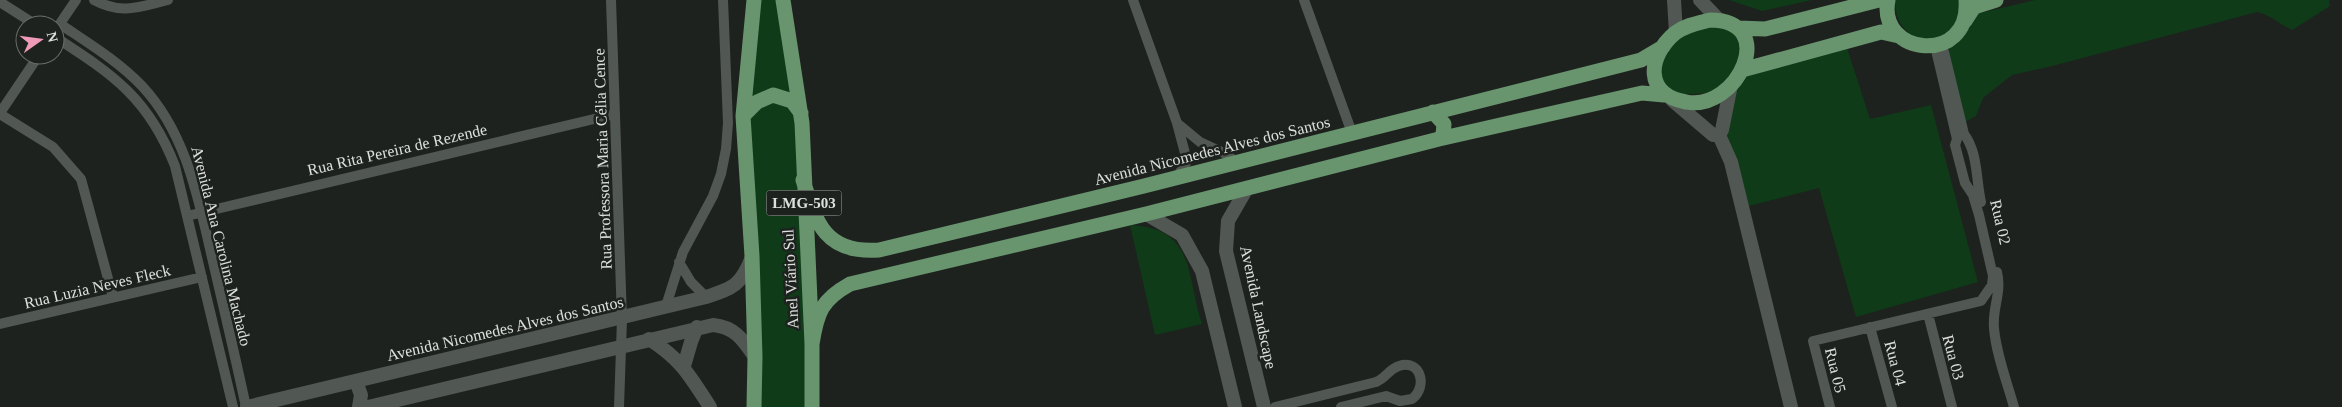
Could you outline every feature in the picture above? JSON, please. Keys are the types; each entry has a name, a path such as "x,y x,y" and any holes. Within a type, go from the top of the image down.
{"main road":[{"name":"LMG-503","path":"754,0 743,116 752,256 755,357 754,407"},
{"name":"Anel Viário Sul","path":"783,0 801,114 812,344 812,407"},
{"path":"1668,98 1654,80 1654,71 1663,47 1676,33 1692,24 1719,20 1738,28 1765,29 1879,0"},
{"path":"1888,0 1888,14 1891,24 1900,36 1914,45 1939,45 1951,39 1974,7 1996,0"},
{"path":"1964,22 1966,0"},
{"path":"812,344 818,315 824,303 850,284 1146,214 1439,139 1642,93 1690,103 1708,100 1724,92 1742,70 1748,52 1747,43 1738,28"},
{"path":"1742,70 1881,32 1900,36"},
{"name":"Avenida Nicomedes Alves dos Santos","path":"803,180 814,214 822,229 834,240 845,246 869,251 1144,186 1641,60 1663,47"},
{"path":"743,116 757,102 773,95 792,101 801,114"},
{"path":"1433,112 1444,124 1443,135 1439,139"},
{"path":"1144,186 1139,197 1139,204 1146,214"}],"street":[{"path":"65,16 76,0"},
{"path":"94,0 108,7 120,10 168,0"},
{"name":"Rua Professora Maria Célia Cence","path":"611,0 622,319 619,407"},
{"path":"666,306 679,262 688,241 713,196 721,174 726,149 728,123 723,0"},
{"path":"1133,0 1177,123 1186,157 1186,163 1177,177"},
{"path":"1304,0 1352,133"},
{"path":"1674,0 1676,33"},
{"path":"1700,0 1719,20"},
{"path":"0,2 20,15"},
{"name":"Avenida Ana Carolina Machado","path":"65,33 127,72 155,102 180,143 201,212 247,407"},
{"name":"Avenida Ana Carolina Machado","path":"65,43 104,68 145,110 159,130 175,166 232,407"},
{"path":"1939,45 1957,139 1955,145 1965,183 1973,195 1979,215 1993,276 1992,285 1984,297"},
{"name":"Rua 02","path":"1939,45 1964,134 1969,141 1980,184 1978,189 2000,284 1993,312 1994,331 2014,407"},
{"path":"32,65 0,114 53,147 81,179 113,297"},
{"path":"1719,135 1722,130 1731,85"},
{"path":"1668,98 1713,135 1719,135"},
{"name":"Rua Rita Pereira de Rezende","path":"187,216 615,114"},
{"path":"1177,123 1200,142 1228,155 1236,163"},
{"path":"1719,135 1730,162 1791,407"},
{"name":"Avenida Landscape","path":"1246,188 1228,221 1226,251 1264,407"},
{"path":"1146,214 1182,235 1202,271 1235,407"},
{"name":"Avenida Nicomedes Alves dos Santos","path":"247,407 622,319 706,297 736,286 742,280 752,256"},
{"path":"679,262 691,282 706,297"},
{"name":"Rua Luzia Neves Fleck","path":"0,324 202,278"},
{"path":"1984,297 1993,312"},
{"path":"1870,327 1928,314 1984,297 1998,298"},
{"name":"Rua 03","path":"1928,314 1952,407"},
{"path":"368,407 697,327 724,326 734,331 755,357"},
{"path":"684,366 690,342 697,327"},
{"name":"Rua 05","path":"1830,407 1813,341 1870,327"},
{"name":"Rua 04","path":"1870,327 1892,407"},
{"path":"649,339 672,354 684,366 710,407"},
{"path":"1275,407 1309,403 1382,380 1396,366 1402,365 1414,368 1421,378 1420,390 1412,399 1400,401 1386,396 1341,407"},
{"path":"356,381 361,394 359,407"}],"green space":[{"path":"754,0 783,0 801,114 812,407 754,407 743,116"},
{"path":"1729,0 1812,0 1762,11"},
{"path":"1895,0 1959,0 1960,14 1953,28 1944,35 1933,39 1922,39 1912,35 1903,27 1897,15"},
{"path":"2035,0 2329,0 2330,6 2292,30 2267,15 2257,12 2012,75 1983,98 1976,116 1965,122 1948,49 1963,34 1972,15"},
{"path":"1711,26 1734,32 1742,52 1736,66 1724,84 1717,89 1700,94 1674,94 1660,78 1669,49 1682,36"},
{"path":"1847,48 1870,119 1931,105 1978,282 1856,317 1819,188 1749,206 1727,135 1734,90 1746,73"},
{"path":"1130,225 1151,228 1167,235 1178,245 1190,272 1202,324 1155,335"}]}
